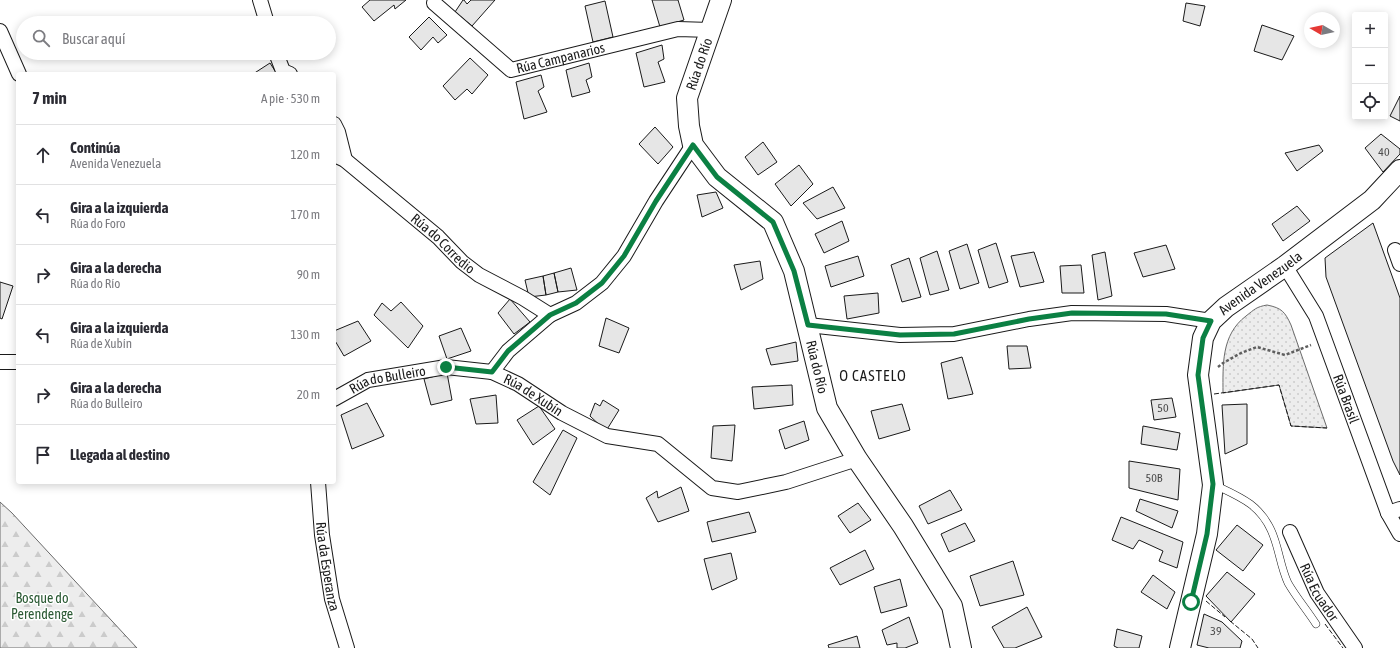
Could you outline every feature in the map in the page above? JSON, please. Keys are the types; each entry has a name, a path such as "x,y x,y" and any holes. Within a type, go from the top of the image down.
{"street":[{"path":"260,0 265,16"},
{"name":"Rúa do Río","path":"721,0 686,98 693,145 717,177 773,222 794,271 827,408 857,459 903,526 952,606 961,648"},
{"name":"Rúa Campanarios","path":"434,4 511,70 678,29 710,30"},
{"path":"0,31 18,72"},
{"path":"279,60 283,71 285,72"},
{"name":"Rúa do Corredio","path":"336,128 338,132 339,158 438,237 462,262 478,275 522,298 550,315"},
{"name":"Rúa de Xubín","path":"693,145 656,201 624,256 602,283 576,303 550,315 508,351 492,372 518,384 562,413 607,436 658,444 712,488 738,492 786,482 857,459"},
{"name":"Avenida Venezuela","path":"1180,648 1207,534 1213,484 1198,375 1203,338 1211,321 1226,307 1285,266 1372,200 1400,170"},
{"path":"1395,250 1400,264"},
{"name":"Rúa Brasil","path":"1285,266 1316,316 1324,340 1394,511 1400,534"},
{"path":"808,325 900,335 954,334 1029,319 1072,313 1166,314 1211,321"},
{"path":"0,362 16,362"},
{"name":"Rúa do Bulleiro","path":"336,398 368,380 446,367 492,372"},
{"name":"Rúa da Esperanza","path":"318,484 322,535 332,599 348,648"},
{"name":"Rúa Ecuador","path":"1290,532 1317,593 1355,648"}],"lane":[{"path":"1213,484 1242,498 1253,505 1262,515 1271,530 1289,584 1316,624"}],"path":[{"path":"1199,384 1223,363 1257,347 1285,355 1324,340"}],"green space":[{"path":"1267,305 1280,309 1285,314 1291,325 1327,428 1291,426 1279,385 1223,393 1225,351 1232,332 1246,316 1258,308"},
{"name":"Bosque do Perendenge","path":"0,502 12,513 137,648 0,648"}],"building":[{"path":"370,0 406,0 395,9 394,5 374,21 362,7"},
{"path":"463,0 467,4 471,0 495,0 472,26 455,12"},
{"path":"652,0 678,0 684,20 660,27"},
{"path":"605,1 613,37 593,42 585,6"},
{"path":"1186,3 1205,6 1200,26 1183,21"},
{"path":"429,17 447,35 438,43 433,37 421,50 409,37"},
{"path":"1262,25 1294,36 1282,60 1254,51"},
{"path":"662,45 664,59 658,62 665,82 644,87 636,53"},
{"path":"470,58 488,75 472,94 467,89 455,100 443,86"},
{"path":"270,63 276,72 256,72"},
{"path":"589,63 592,77 586,80 590,92 572,97 566,70"},
{"path":"541,75 544,87 538,91 547,112 524,119 516,82"},
{"path":"1400,96 1400,121 1390,116"},
{"path":"655,127 673,147 658,164 639,144"},
{"path":"1381,134 1400,149 1400,154 1383,172 1365,148"},
{"path":"763,142 777,162 758,175 745,157"},
{"path":"1319,145 1323,151 1297,171 1285,153"},
{"path":"799,165 813,184 791,206 775,184"},
{"path":"833,187 845,208 817,219 803,203"},
{"path":"716,192 723,208 702,217 697,195"},
{"path":"1297,206 1310,221 1283,241 1272,224"},
{"path":"842,221 849,241 824,253 815,234"},
{"path":"1373,223 1400,298 1400,475 1393,461 1326,277 1325,258"},
{"path":"996,243 1008,282 989,288 978,250"},
{"path":"967,244 979,283 960,289 949,251"},
{"path":"1166,245 1175,269 1143,277 1134,253"},
{"path":"937,251 949,290 930,295 920,258"},
{"path":"1034,252 1044,282 1020,287 1011,256"},
{"path":"1105,252 1112,296 1098,300 1092,255"},
{"path":"858,256 864,276 831,287 825,266"},
{"path":"909,258 921,297 902,302 891,265"},
{"path":"760,261 763,279 741,290 734,265"},
{"path":"1081,265 1084,293 1062,293 1060,266"},
{"path":"571,268 577,290 558,292 554,273"},
{"path":"554,273 558,292 546,295 543,276"},
{"path":"543,276 546,295 529,297 525,280"},
{"path":"0,282 13,286 2,319 0,318"},
{"path":"878,293 879,313 847,319 844,296"},
{"path":"510,299 530,322 514,334 498,313"},
{"path":"401,302 423,326 408,348 374,315 382,303 391,311"},
{"path":"606,318 629,328 619,353 599,346"},
{"path":"358,321 371,341 344,356 336,342 336,330"},
{"path":"461,328 471,351 447,359 439,336"},
{"path":"796,342 798,361 771,365 766,349"},
{"path":"1007,346 1027,346 1031,368 1009,369"},
{"path":"962,357 973,394 948,399 941,363"},
{"path":"447,373 452,400 431,405 424,379"},
{"path":"792,385 793,405 754,409 752,387"},
{"path":"496,395 498,423 476,424 470,399"},
{"path":"1172,398 1176,417 1154,420 1151,400"},
{"path":"603,400 619,410 606,431 590,416 595,403 600,406"},
{"path":"367,403 384,436 352,449 341,415"},
{"path":"902,404 910,430 879,439 871,411"},
{"path":"1247,404 1247,444 1225,454 1222,405"},
{"path":"539,406 555,429 533,445 517,420"},
{"path":"804,421 809,440 785,449 779,430"},
{"path":"735,425 732,461 711,458 713,426"},
{"path":"1143,426 1180,433 1177,450 1141,444"},
{"path":"563,430 577,438 550,495 533,482"},
{"path":"1129,461 1180,469 1178,500 1129,488"},
{"path":"681,487 689,511 658,522 646,498 657,491 658,498"},
{"path":"950,490 962,510 928,524 919,506"},
{"path":"1140,499 1178,511 1172,528 1136,511"},
{"path":"858,503 871,520 850,533 838,516"},
{"path":"749,512 756,532 712,542 707,522"},
{"path":"1121,517 1183,542 1177,568 1159,561 1163,551 1139,540 1133,549 1112,540"},
{"path":"965,523 975,541 949,552 941,534"},
{"path":"1237,525 1263,545 1243,571 1216,550"},
{"path":"865,550 874,569 840,585 830,568"},
{"path":"731,553 737,579 712,590 704,559"},
{"path":"1013,561 1024,595 980,606 970,576"},
{"path":"1227,572 1255,594 1231,622 1206,596"},
{"path":"1153,575 1175,592 1167,609 1141,592"},
{"path":"900,579 907,606 881,613 874,587"},
{"path":"1027,607 1042,637 1015,648 1004,648 992,627"},
{"path":"1204,614 1222,622 1242,641 1240,648 1209,648 1197,645"},
{"path":"909,617 918,643 905,648 897,648 897,643 887,645 882,630"},
{"path":"1117,629 1142,636 1139,648 1118,648 1114,646"},
{"path":"857,636 860,648 829,648 828,645"}],"fence":[{"path":"1214,394 1279,385 1291,426 1327,428"},
{"path":"1206,601 1225,617"},
{"path":"1230,621 1252,639 1258,648"},
{"path":"1325,624 1343,648"}],"district":[{"name":"O CASTELO","path":"873,376"}],"route":[{"path":"446,367 492,372 508,351 550,315 576,303 602,283 624,256 656,201 693,145 717,177 773,222 794,271 808,325 900,335 954,334 1029,319 1072,313 1166,314 1211,321 1203,338 1198,375 1213,484 1207,534 1191,602"}]}
